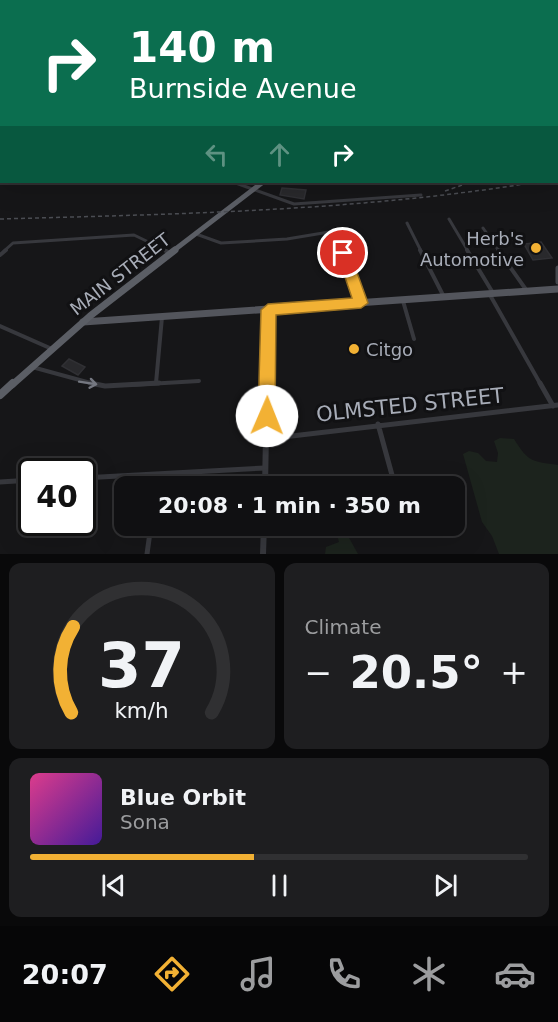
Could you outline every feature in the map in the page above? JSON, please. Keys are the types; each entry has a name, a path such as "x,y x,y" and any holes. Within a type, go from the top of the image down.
{"highway":[{"name":"MAIN STREET","path":"0,395 83,322 262,183"}],"main road":[{"path":"558,267 555,276 558,282"},
{"path":"83,322 558,289"}],"street":[{"path":"236,183 285,202 298,204 421,195"},
{"path":"448,219 555,406"},
{"path":"407,223 444,297"},
{"path":"483,228 527,292"},
{"path":"196,234 221,243 287,239 335,231 361,303"},
{"path":"0,255 13,243 134,235 171,253"},
{"path":"403,300 414,339"},
{"path":"265,476 268,310"},
{"path":"156,384 162,317"},
{"path":"0,326 52,349"},
{"path":"31,367 69,379 105,386 200,381"},
{"name":"OLMSTED STREET","path":"266,439 378,424 555,406"},
{"path":"378,424 392,476"},
{"path":"96,477 265,468"},
{"path":"0,482 18,481"},
{"path":"147,554 149,536"},
{"path":"263,554 264,536"}],"shaded area":[{"path":"500,438 514,439 532,460 558,465 558,554 499,554 492,536 482,522 463,454 469,451 478,453 486,461 497,462 498,453 494,441"},
{"path":"337,536 348,536 358,554 325,554 326,547 339,542"}],"building":[{"path":"282,188 306,190 304,199 280,195"},
{"name":"Herb's Automotive","path":"541,242 552,258 533,260 524,244"},
{"path":"69,359 85,367 78,375 62,366"}],"railway":[{"path":"445,191 468,183"},
{"path":"0,219 269,210 403,199 530,183"}],"place":[{"name":"Herb's Automotive","path":"536,248"},
{"name":"Citgo","path":"354,349"}],"route":[{"path":"267,416 268,310 361,303 343,253"}]}
